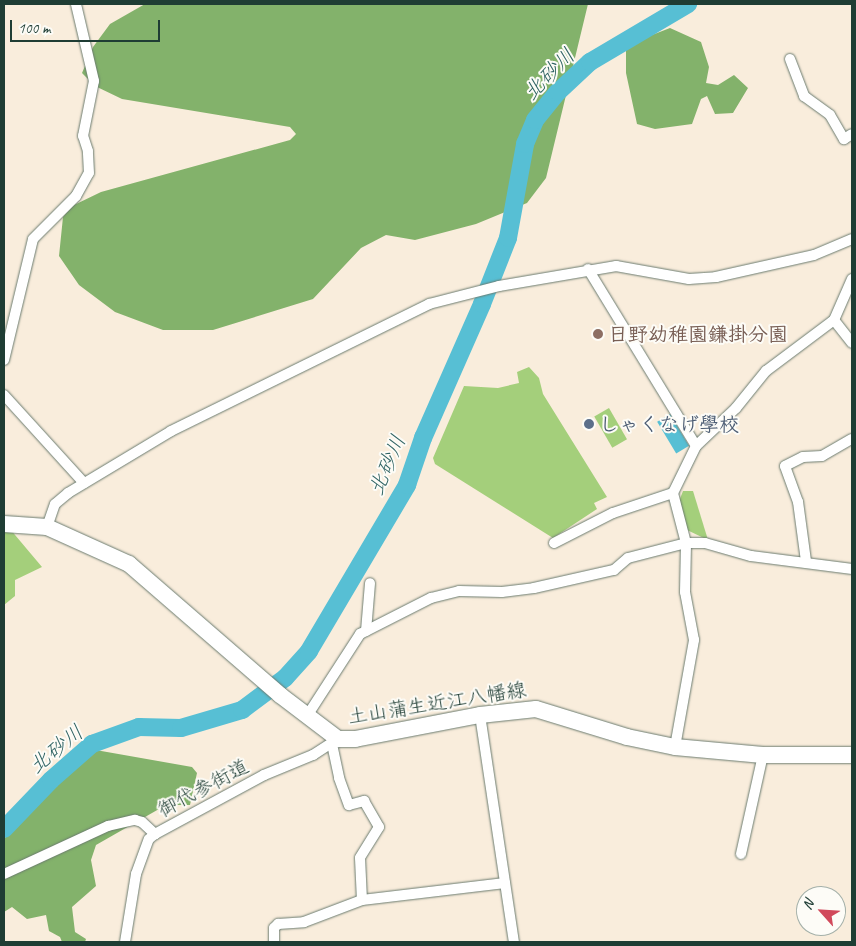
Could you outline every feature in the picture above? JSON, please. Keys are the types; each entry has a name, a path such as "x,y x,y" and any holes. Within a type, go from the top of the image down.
{"main road":[{"name":"土山蒲生近江八幡線","path":"4,524 46,527 130,564 335,741 355,739 480,714 536,709 627,738 675,747 763,755 852,755"}],"street":[{"path":"4,360 33,239 76,196 89,173 89,158 83,136 94,81 76,4"},
{"path":"790,59 804,96 830,115 844,139 852,134"},
{"path":"46,527 54,504 84,483 171,431 389,322 429,304 499,286 588,269 616,266 689,279 716,277 814,255 852,239"},
{"path":"588,269 696,446"},
{"path":"675,747 694,652 685,592 686,543 673,492 696,446 736,408 766,371 834,320 852,279"},
{"path":"834,320 852,343"},
{"path":"4,395 84,483"},
{"path":"806,561 798,502 785,466 803,457 822,456 852,439"},
{"path":"554,543 613,513 673,492"},
{"path":"308,716 350,647 366,631 431,598 459,591 502,592 534,588 614,570 628,558 686,543 723,546 763,558 806,561 852,570"},
{"path":"366,631 370,582"},
{"path":"480,714 514,942"},
{"path":"335,741 339,778 349,804 364,801 378,827 360,858 362,900"},
{"name":"御代参街道","path":"4,874 108,826 135,820 142,822 155,834 264,775 335,741"},
{"path":"740,854 763,755"},
{"path":"125,942 136,874 150,839 155,834"},
{"path":"274,942 274,928 278,924 304,922 362,900 505,883"}],"green space":[{"path":"145,4 588,4 546,178 527,203 476,224 415,240 386,235 361,248 313,299 213,330 163,330 115,312 79,285 59,256 63,217 72,206 101,192 290,140 296,134 290,127 122,99 95,86 82,73 93,47 110,24"},
{"path":"670,28 701,42 709,67 706,83 718,85 734,75 748,88 733,113 715,114 707,96 701,99 692,124 655,129 637,124 626,73 626,45"},
{"path":"529,367 539,378 543,394 607,497 594,503 597,509 553,538 435,464 433,458 464,386 498,388 519,383 517,372"},
{"path":"609,408 627,439 612,448 594,416"},
{"path":"683,491 693,491 708,540 687,530 678,504"},
{"path":"10,529 42,567 15,580 15,596 4,605 4,530"},
{"path":"90,749 192,767 197,773 190,805 166,805 96,845 91,860 96,886 72,907 75,932 86,939 85,942 62,942 60,937 49,931 46,915 27,919 12,907 4,912 4,839 44,791"}],"water":[{"path":"670,414 689,446 676,453 657,422"}],"waterway":[{"name":"北砂川","path":"4,829 51,780 92,744 139,727 181,728 242,710 285,678 309,651 407,485 423,438 482,304 508,238 525,144 535,120 558,92 590,62 688,4"}],"place":[{"name":"日野幼稚園鎌掛分園","path":"598,334"},
{"name":"しゃくなげ學校","path":"589,424"}]}
